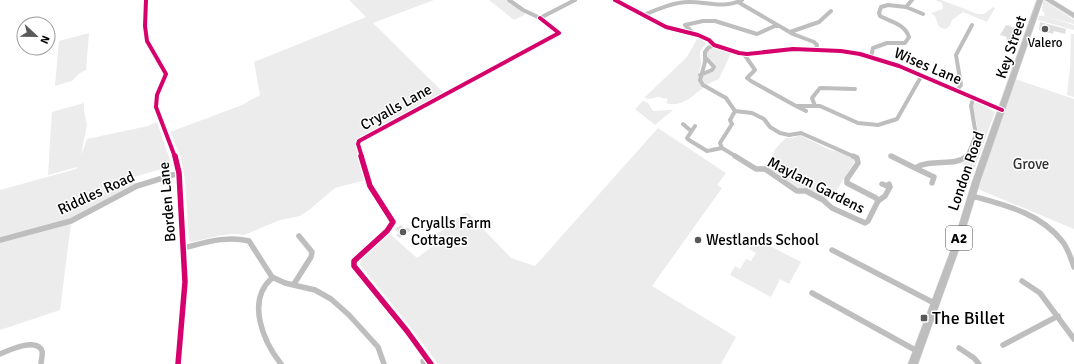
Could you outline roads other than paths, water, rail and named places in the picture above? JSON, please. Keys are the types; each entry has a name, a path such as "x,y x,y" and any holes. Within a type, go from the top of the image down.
{"highway":[{"path":"1048,0 1074,16"},
{"path":"1056,0 1074,12"}],"main road":[{"name":"Key Street","path":"1006,100 1038,1"},
{"name":"London Road","path":"913,364 936,304 1006,100"}],"street":[{"name":"Borden Lane","path":"146,0 146,33 148,42 164,66 166,74 157,95 156,107 174,151 179,173 185,282 178,364"},
{"path":"509,0 523,10 540,18 575,0"},
{"name":"Wises Lane","path":"615,0 666,27 694,34 709,40 714,45 744,54 775,50 816,50 840,51 871,57 922,75 973,99 1002,110"},
{"path":"906,7 912,0"},
{"path":"644,15 679,3 690,2 723,5 740,1 777,25 818,45 816,50"},
{"path":"871,57 873,48 887,44 905,43 909,37 908,32 901,26 880,16 879,13 881,6 888,5 906,7 923,14"},
{"path":"790,32 818,22 831,11"},
{"name":"Cryalls Lane","path":"431,364 407,331 354,266 354,261 358,256 389,231 393,222 370,186 358,144 359,141 559,33 540,18"},
{"path":"694,34 685,25 704,21 715,21 757,34 777,25"},
{"path":"956,91 961,85 956,55 972,25"},
{"path":"683,124 693,128 687,138 702,148 710,151 722,148 720,143 732,124 730,120 735,111 726,98 703,85 700,80 705,52 708,48 714,45"},
{"path":"744,54 755,70 747,78 806,111"},
{"path":"700,75 712,70 714,67 705,57"},
{"path":"796,106 820,106 851,121 863,124 878,125 891,122 899,116 922,75"},
{"path":"815,106 812,98 814,93 820,88 855,89"},
{"path":"915,168 924,162 958,161 967,157 976,135 970,106 973,99"},
{"name":"Maylam Gardens","path":"722,148 756,169 764,169 797,191 806,191 823,200 832,208 863,222 868,221 878,201 876,198 847,183 847,179 858,163 857,158 853,155 841,152 801,133 797,132 791,136 786,135 771,128 768,122 750,112 744,110 735,111"},
{"path":"891,156 934,177 932,183"},
{"name":"Riddles Road","path":"0,240 71,221 138,186 179,173"},
{"path":"878,201 884,196 889,185 882,184"},
{"path":"972,196 1010,206 1041,221 1063,242 1074,266"},
{"path":"294,284 311,257 312,252 299,236"},
{"path":"183,248 231,239 250,242 253,244 259,258 272,278 323,294 339,306 378,347 384,364"},
{"path":"832,250 936,304"},
{"path":"272,278 264,285 259,298 260,314 264,333 270,347 281,364"},
{"path":"1022,281 1035,288 1040,293 1074,339"},
{"path":"812,292 918,351"},
{"path":"1003,345 1058,316"},
{"path":"0,354 24,345 36,345 42,352 41,364"},
{"path":"959,348 974,358 979,364"}],"place":[{"name":"Valero","path":"1045,29"},
{"name":"Cryalls Farm Cottages","path":"403,232"},
{"name":"Westlands School","path":"698,240"},
{"name":"The Billet","path":"924,318"}],"park label":[{"name":"Grove","path":"1031,164"}]}
